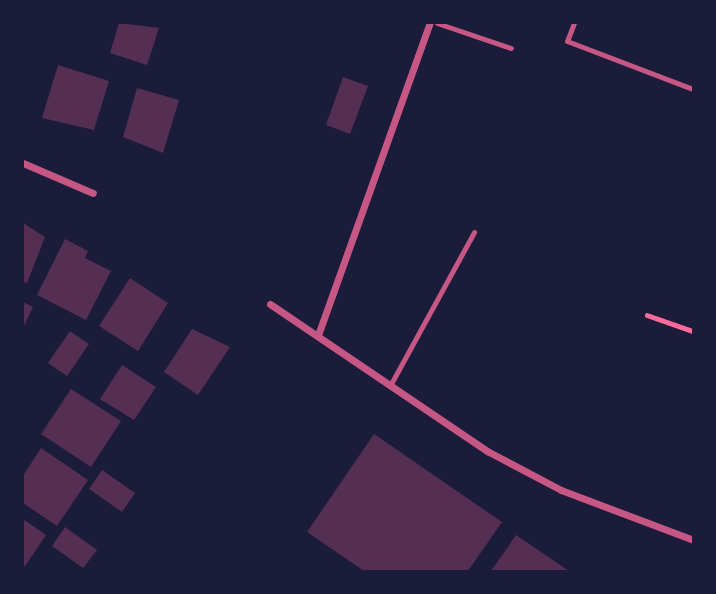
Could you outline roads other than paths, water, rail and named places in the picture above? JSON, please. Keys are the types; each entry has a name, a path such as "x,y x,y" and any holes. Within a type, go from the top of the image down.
{"street":[{"path":"318,335 430,23"},
{"path":"23,163 93,193"},
{"path":"270,304 392,382 489,452 561,490 693,540"}],"lane":[{"path":"437,23 511,48"},
{"path":"574,23 567,41 693,89"},
{"path":"392,382 474,232"}]}
